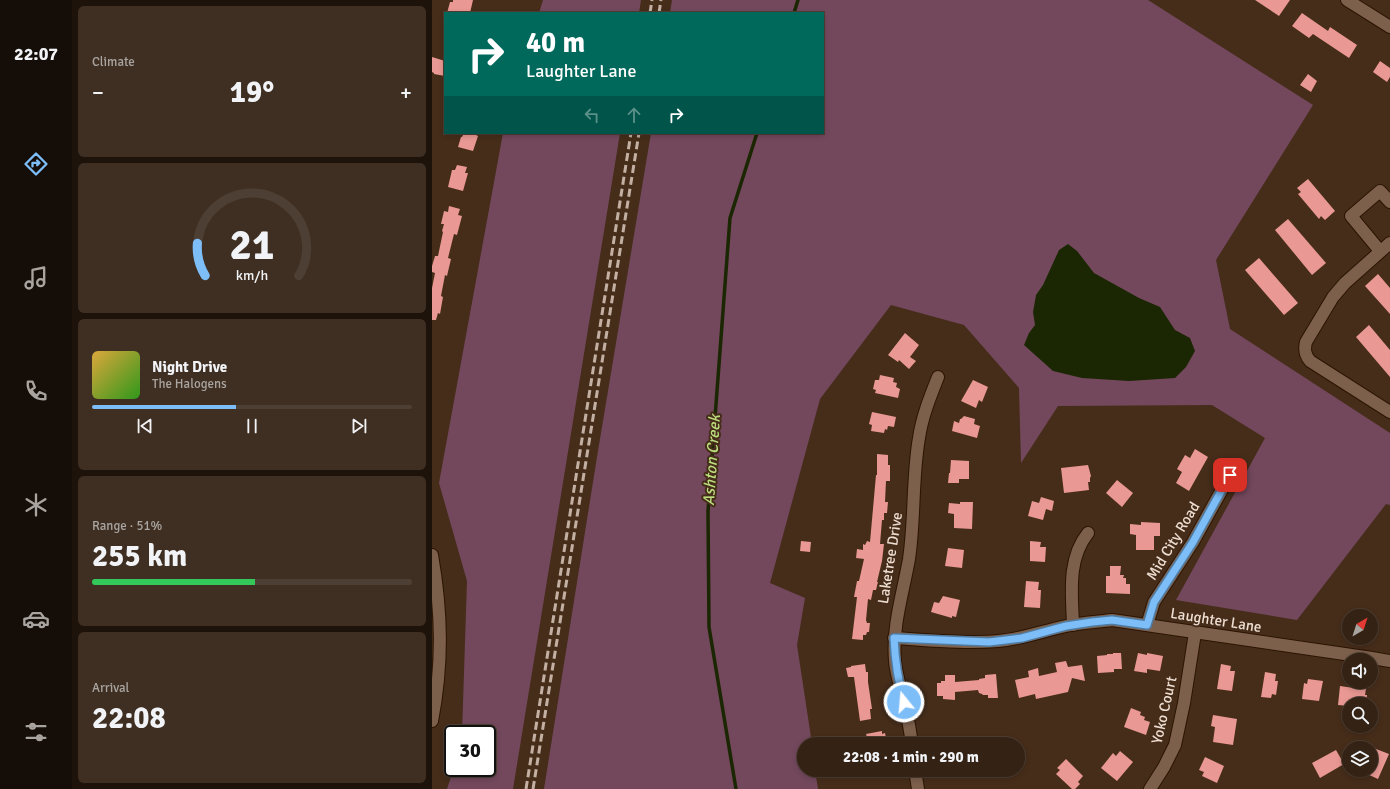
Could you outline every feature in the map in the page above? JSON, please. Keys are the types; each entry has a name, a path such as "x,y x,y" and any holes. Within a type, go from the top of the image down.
{"street":[{"path":"1347,0 1390,27"},
{"path":"1380,251 1351,216 1380,192 1390,202"},
{"path":"1390,243 1345,283 1333,297 1306,342 1305,349 1306,356 1310,361 1390,412"},
{"name":"Laketree Drive","path":"911,737 897,676 894,638 909,559 916,457 919,436 925,411 938,377"},
{"name":"Mid City Road","path":"1147,625 1154,602 1193,542 1230,475"},
{"path":"1073,625 1072,580 1074,559 1077,549 1088,533"},
{"path":"432,555 440,621 440,651 439,674 432,721"},
{"name":"Laughter Lane","path":"894,638 979,642 998,641 1022,638 1073,625 1112,620 1390,661"},
{"name":"Yoko Court","path":"1150,789 1164,767 1175,745 1184,703 1195,633"},
{"path":"916,777 918,789"}],"shaded area":[{"path":"543,0 641,0 639,12 539,12"},
{"path":"672,0 1148,0 1313,105 1216,260 1230,329 1390,433 1390,505 1386,504 1297,620 1176,600 1265,438 1212,405 1058,406 1021,463 1019,388 964,325 891,305 820,399 770,583 805,598 797,645 811,737 797,737 797,777 816,777 818,789 544,789 651,134 824,134 824,12 670,12"},
{"path":"503,134 620,134 513,789 447,789 451,777 496,777 496,725 462,725 467,581 439,483"},
{"path":"1068,244 1077,251 1094,273 1139,298 1160,307 1175,330 1190,338 1195,351 1186,367 1175,378 1129,381 1082,378 1053,371 1024,345 1029,333 1035,325 1033,312 1036,295 1043,285 1059,250"}],"building":[{"path":"453,0 473,0 470,12 447,12 450,2 453,2"},
{"path":"1255,0 1290,0 1279,16"},
{"path":"1302,13 1328,31 1330,27 1357,45 1349,58 1313,34 1309,38 1292,26"},
{"path":"432,57 444,61 444,76 434,74 432,72"},
{"path":"1380,61 1390,68 1390,77 1387,82 1373,72"},
{"path":"1308,74 1317,81 1311,92 1300,85"},
{"path":"464,134 476,134 478,136 473,151 458,147"},
{"path":"457,165 467,167 465,173 468,173 463,191 448,187 452,170 455,170"},
{"path":"1308,179 1335,211 1325,220 1321,216 1319,219 1298,194 1301,192 1297,188"},
{"path":"449,206 460,209 458,215 462,216 457,235 454,234 448,258 451,259 447,276 445,275 441,296 443,297 440,314 438,313 436,320 432,320 432,288 435,273 432,272 432,266 435,256 438,256 443,232 444,224 441,224 444,211 448,212"},
{"path":"1288,219 1326,263 1312,275 1275,230"},
{"path":"1259,258 1298,303 1284,315 1245,270"},
{"path":"1378,274 1390,288 1390,314 1365,286"},
{"path":"1369,325 1390,350 1390,377 1356,337"},
{"path":"905,333 919,345 910,357 916,361 909,369 899,360 898,362 888,355"},
{"path":"880,375 894,378 893,382 897,383 896,387 900,389 898,398 875,393 876,390 873,389 875,380 879,380"},
{"path":"973,380 988,387 982,402 979,400 976,408 961,401"},
{"path":"872,412 896,417 894,427 888,426 884,433 871,431 872,425 869,424"},
{"path":"964,416 975,419 974,424 980,426 977,438 952,431 954,421 959,423 960,419"},
{"path":"1195,449 1208,457 1189,491 1176,483 1182,472 1177,469 1185,455 1190,458"},
{"path":"877,454 888,455 888,465 890,465 890,481 886,481 885,502 888,502 887,513 884,513 884,520 882,520 880,544 884,544 882,561 876,590 873,590 871,600 868,599 866,620 867,623 870,623 869,632 867,632 866,635 863,635 863,640 852,639 857,597 854,597 864,559 856,558 857,549 863,550 863,544 865,545 867,541 870,542 877,475"},
{"path":"951,460 969,461 969,479 959,479 959,483 948,483"},
{"path":"1088,465 1091,476 1090,482 1088,482 1089,490 1064,493 1061,468"},
{"path":"1117,480 1133,493 1122,507 1106,493"},
{"path":"1041,497 1054,501 1052,511 1046,509 1043,520 1028,516 1032,501 1039,503"},
{"path":"960,502 973,502 972,529 954,528 954,514 948,513 949,503 960,504"},
{"path":"1141,522 1160,523 1160,536 1154,536 1154,550 1136,550 1136,535 1130,534 1130,524 1141,525"},
{"path":"801,541 811,542 810,552 800,551"},
{"path":"1030,541 1041,542 1040,547 1046,547 1045,562 1030,561"},
{"path":"948,548 964,550 962,568 945,566"},
{"path":"1110,566 1121,566 1120,575 1124,575 1123,578 1126,578 1126,584 1130,584 1130,594 1106,593 1106,576 1110,576"},
{"path":"1026,581 1039,582 1038,590 1041,590 1040,608 1024,607"},
{"path":"943,596 960,600 956,617 952,616 952,618 931,612 934,602 939,603"},
{"path":"1121,653 1122,669 1114,669 1114,672 1098,673 1097,656"},
{"path":"1138,653 1163,656 1160,671 1147,669 1147,673 1134,671"},
{"path":"1066,661 1068,667 1082,665 1085,681 1072,678 1068,692 1036,699 1035,694 1019,698 1015,680 1029,677 1028,671 1038,668 1039,676 1057,672 1055,663"},
{"path":"865,664 866,672 868,672 872,709 870,709 871,719 860,721 854,677 848,677 846,668"},
{"path":"1221,664 1231,666 1230,671 1235,671 1232,691 1217,689"},
{"path":"1265,672 1276,674 1275,681 1278,681 1276,695 1272,694 1271,698 1261,697"},
{"path":"996,674 998,698 988,698 988,695 979,693 978,690 955,692 955,700 943,699 943,696 937,696 937,683 945,681 945,675 955,675 955,682 979,680 985,678 985,675"},
{"path":"1308,679 1323,681 1319,701 1302,699 1304,683 1307,684"},
{"path":"1340,686 1342,686 1342,689 1366,689 1365,695 1367,695 1367,697 1342,697 1342,705 1338,705"},
{"path":"1131,708 1141,712 1140,715 1145,717 1144,720 1150,722 1146,735 1124,727"},
{"path":"1213,715 1237,719 1233,745 1213,742 1215,727 1211,726"},
{"path":"882,731 882,734 885,733 886,737 867,737 866,734"},
{"path":"1336,750 1342,760 1342,765 1320,778 1312,763"},
{"path":"1378,750 1389,754 1378,779 1374,777 1378,777"},
{"path":"1120,751 1133,762 1117,781 1101,768 1113,753 1116,756"},
{"path":"1205,757 1224,766 1217,783 1202,776 1204,772 1199,770"},
{"path":"1066,759 1083,776 1078,782 1080,784 1075,789 1072,789 1056,774 1060,770 1057,768"}],"waterway":[{"name":"Ashton Creek","path":"794,12 798,0"},
{"name":"Ashton Creek","path":"736,789 709,627 708,511 730,218 757,134"}],"railway":[{"path":"650,12 652,0"},
{"path":"659,12 661,0"},
{"path":"526,789 631,134"},
{"path":"533,789 639,134"}],"route":[{"path":"904,702 898,682 894,638 989,642 1022,638 1066,626 1092,622 1112,620 1147,625 1154,602 1193,542 1230,475"}]}
